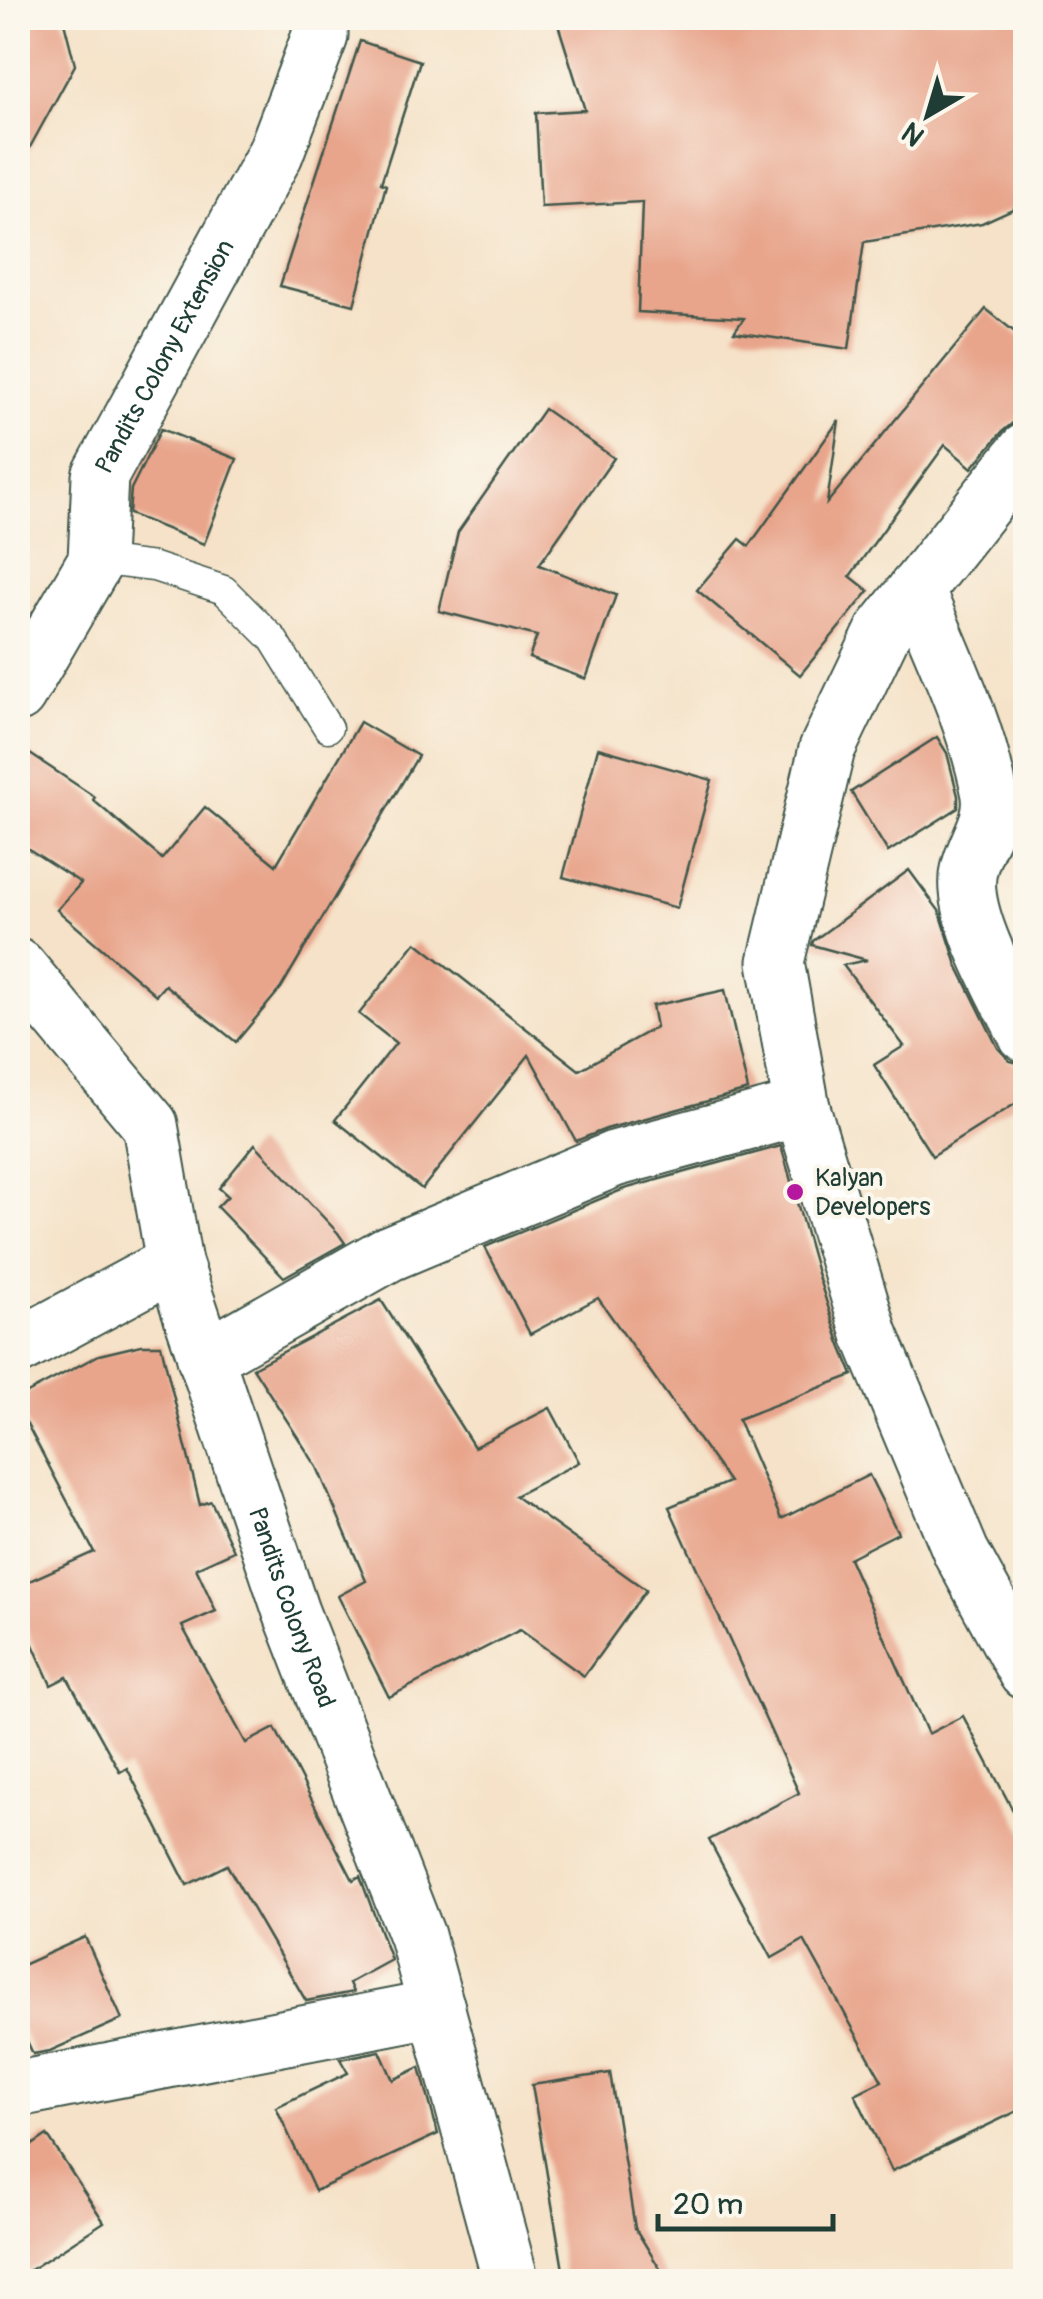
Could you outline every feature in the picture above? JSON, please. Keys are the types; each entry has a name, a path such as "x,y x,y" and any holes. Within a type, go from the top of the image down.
{"street":[{"name":"Pandits Colony Extension","path":"18,694 96,560 100,476 274,154 320,36 320,18"},
{"path":"1026,451 884,630 827,748 776,962 802,1108 870,1334 961,1552 1026,1672"},
{"path":"916,589 969,722 990,794 989,818 968,870 968,901 1026,1034"},
{"name":"Pandits Colony Road","path":"18,967 150,1125 174,1263 290,1612 418,1936 511,2282"},
{"path":"205,1358 388,1254 614,1159 802,1108"},
{"path":"18,1347 174,1263"},
{"path":"18,2090 437,2008"}],"lane":[{"path":"96,560 154,567 224,590 273,639 328,728"}],"building":[{"path":"18,18 63,18 75,65 18,169"},
{"path":"556,18 1026,18 1026,203 982,223 864,242 849,349 734,332 744,318 638,312 642,202 541,207 536,113 585,110"},
{"path":"360,41 420,61 381,183 386,185 354,305 280,286"},
{"path":"986,309 1026,341 1026,416 1002,432 972,468 945,445 850,576 869,591 800,675 697,590 740,539 749,546 839,420 827,503"},
{"path":"544,409 614,458 539,565 616,595 586,679 529,658 537,636 439,611 458,532"},
{"path":"161,429 237,459 204,544 129,514 131,489"},
{"path":"360,722 418,756 281,988 236,1042 165,985 156,995 57,910 81,883 18,842 18,746 95,797 93,800 162,859 205,807 276,865"},
{"path":"937,737 947,753 958,808 888,852 851,792"},
{"path":"598,748 712,780 677,908 563,877"},
{"path":"909,870 940,912 957,965 998,1048 1010,1061 1026,1065 1026,1097 932,1156 874,1065 904,1046 843,965 867,960 812,945"},
{"path":"416,942 579,1070 656,1027 652,1006 725,990 748,1090 576,1141 529,1055 422,1189 335,1120 396,1043 359,1014"},
{"path":"255,1144 345,1243 284,1277 217,1207 228,1196 219,1188"},
{"path":"781,1146 817,1273 853,1375 738,1419 781,1519 869,1475 898,1533 849,1558 928,1734 963,1716 1026,1835 1026,2107 892,2171 855,2094 882,2081 804,1940 772,1958 709,1840 799,1793 669,1507 729,1482 598,1298 530,1334 485,1247 624,1189"},
{"path":"381,1300 474,1447 550,1408 579,1462 515,1496 646,1590 584,1676 520,1630 389,1697 338,1596 366,1581 317,1467 253,1368"},
{"path":"141,1345 161,1345 200,1505 211,1501 234,1551 196,1568 216,1611 182,1626 246,1743 275,1728 353,1880 360,1876 391,1960 349,1983 353,1992 306,2001 227,1865 187,1885 127,1768 120,1772 67,1677 51,1685 18,1611 18,1586 94,1552 18,1407 18,1398 99,1355"},
{"path":"85,1937 122,2019 50,2051 33,2054 18,2021 18,1967"},
{"path":"380,2051 393,2080 420,2067 438,2134 315,2191 276,2107 348,2073 340,2059"},
{"path":"610,2073 635,2228 668,2282 565,2282 532,2085"},
{"path":"47,2135 104,2222 18,2278 18,2155"}],"place":[{"name":"Kalyan Developers","path":"795,1192"}]}
